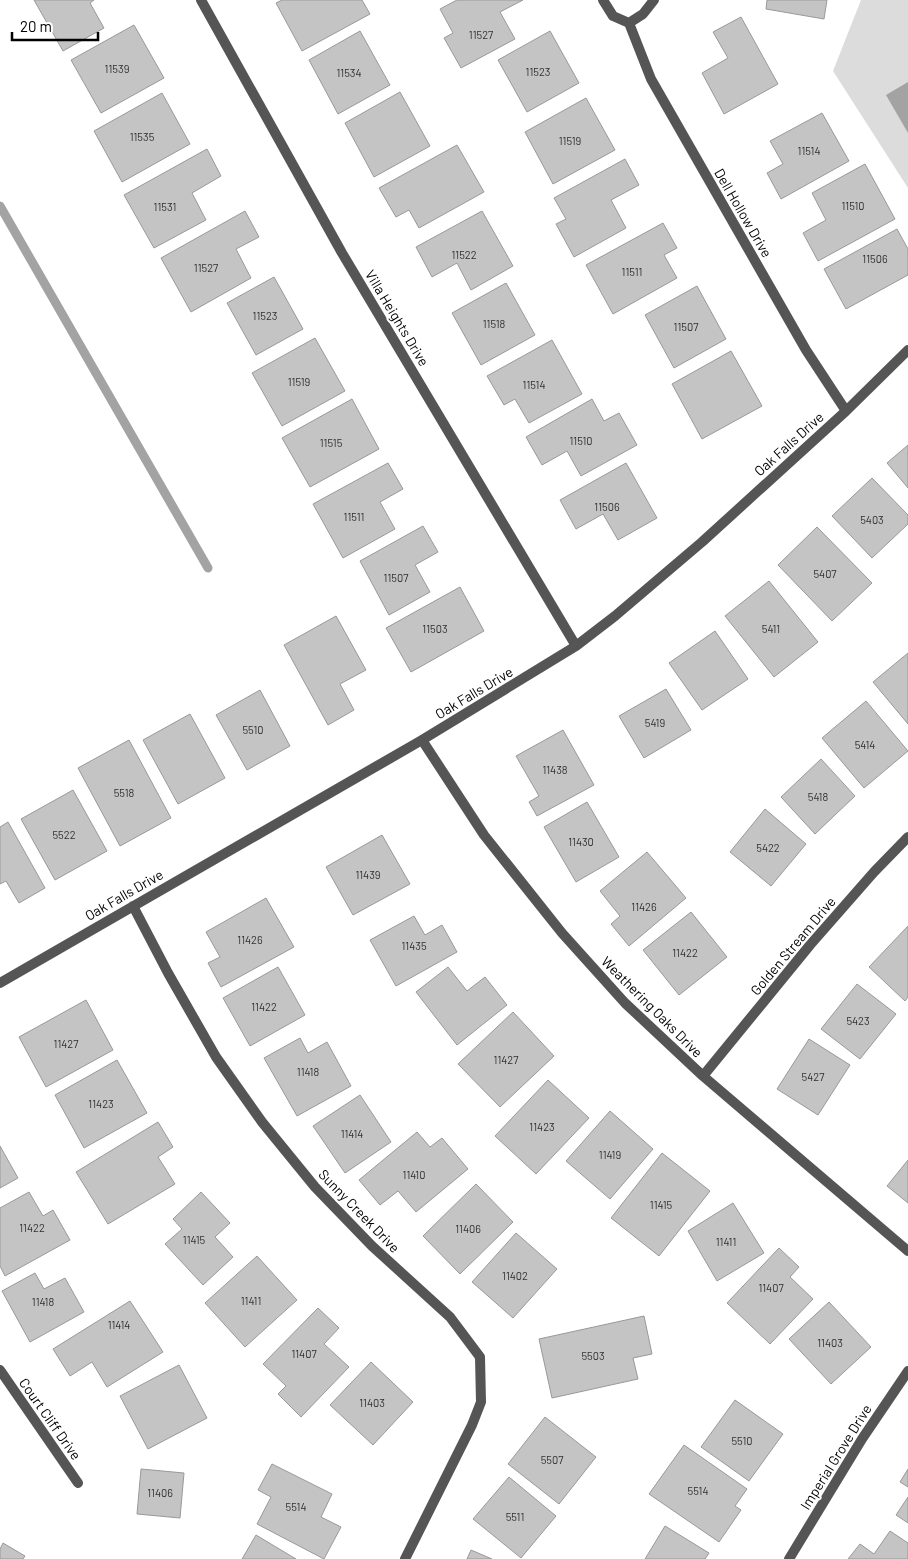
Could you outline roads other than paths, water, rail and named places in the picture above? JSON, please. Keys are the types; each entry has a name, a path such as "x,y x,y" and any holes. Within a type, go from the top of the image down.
{"street":[{"name":"Villa Heights Drive","path":"201,0 342,253 576,646"},
{"path":"603,0 613,16 629,23 644,14 654,0"},
{"name":"Dell Hollow Drive","path":"629,23 651,80 806,350 846,411"},
{"name":"Oak Falls Drive","path":"0,983 422,740 576,646 615,616 702,542 846,411 908,350"},
{"name":"Weathering Oaks Drive","path":"422,740 484,835 562,933 625,1003 703,1076 908,1251"},
{"name":"Golden Stream Drive","path":"703,1076 823,930 908,837"},
{"name":"Sunny Creek Drive","path":"133,906 168,973 216,1057 262,1122 315,1187 372,1246 450,1317 480,1357 481,1402 472,1425 405,1559"},
{"name":"Court Cliff Drive","path":"0,1370 78,1483"},
{"name":"Imperial Grove Drive","path":"789,1559 862,1439 908,1371"}],"waterway":[{"path":"0,206 208,568"}]}
